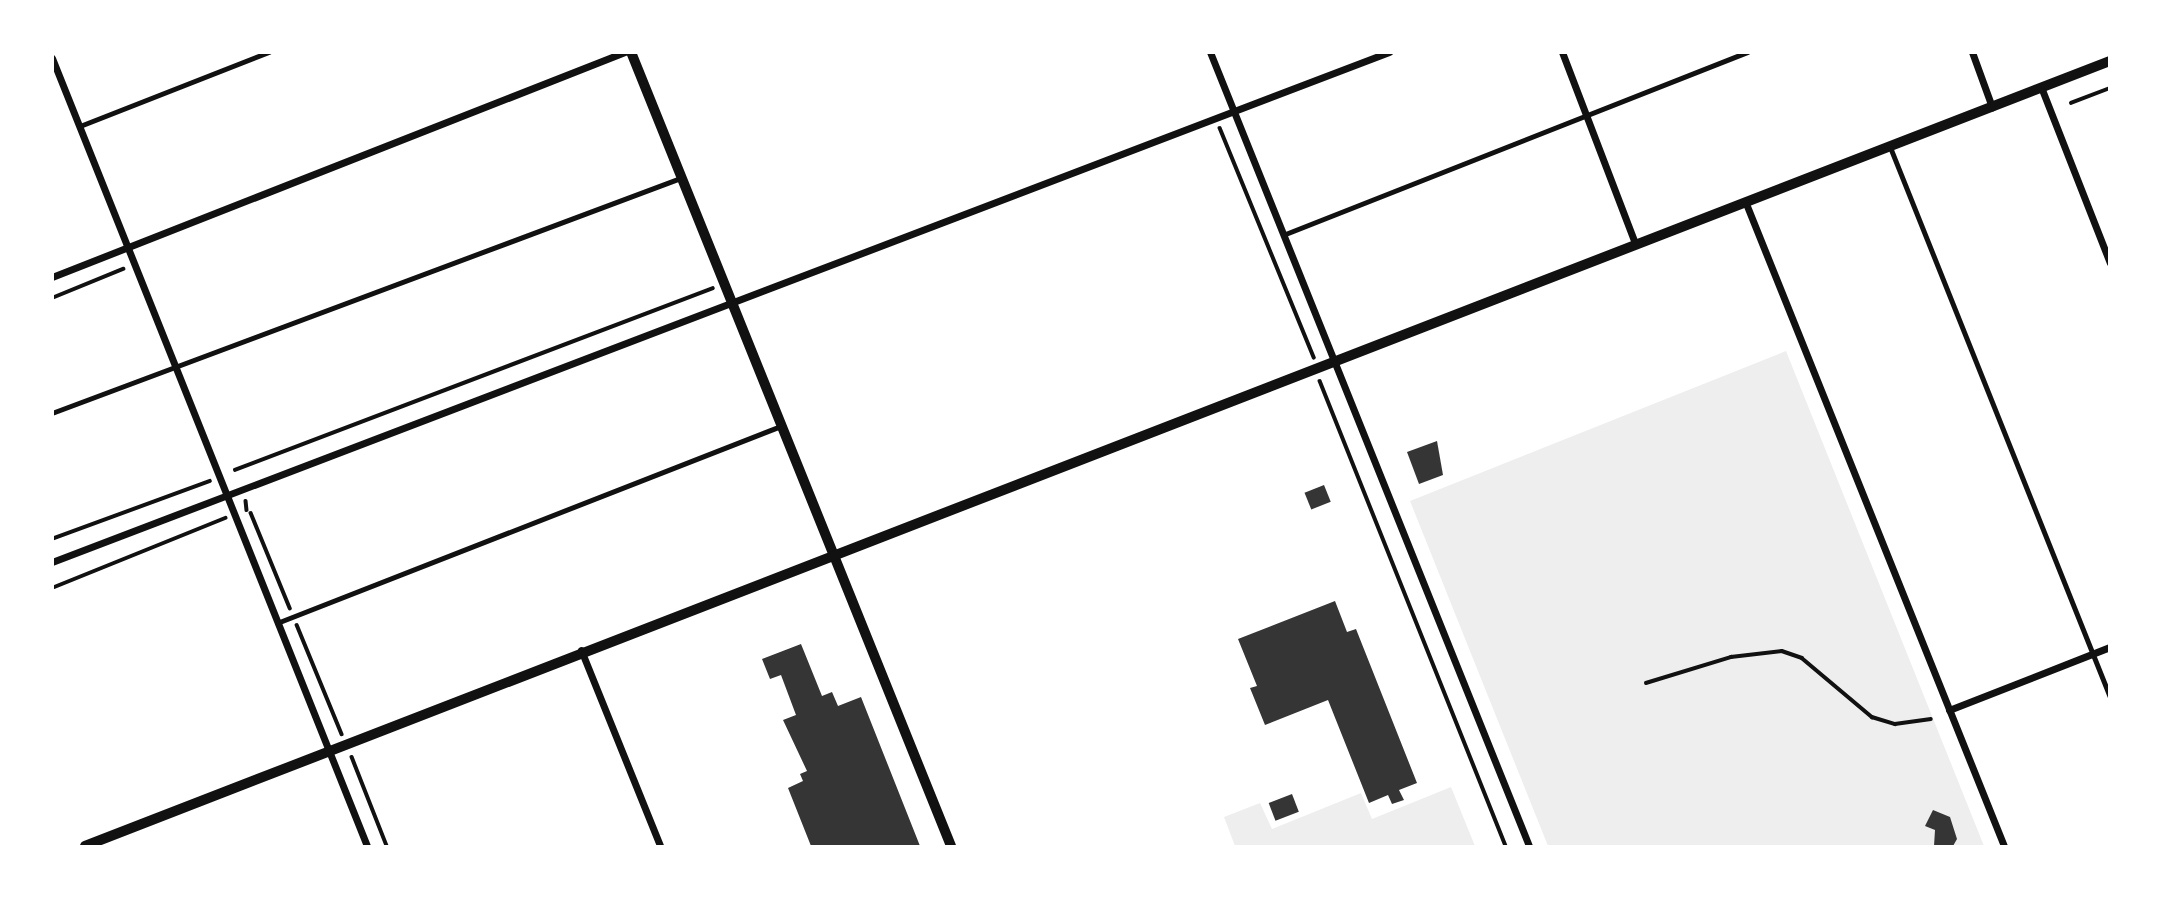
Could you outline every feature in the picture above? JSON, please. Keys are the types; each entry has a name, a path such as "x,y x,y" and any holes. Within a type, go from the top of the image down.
{"street":[{"path":"52,277 625,52"},
{"path":"631,52 951,846"},
{"path":"1210,52 1529,846"},
{"path":"52,562 1389,52"},
{"path":"1562,52 1635,243"},
{"path":"1972,52 1992,107"},
{"path":"52,58 368,846"},
{"path":"85,846 581,650 2109,61"},
{"path":"2041,87 2109,263"},
{"path":"1744,201 2004,846"},
{"path":"1949,710 2109,647"},
{"path":"581,650 660,846"}],"lane":[{"path":"80,127 269,52"},
{"path":"1283,235 1747,52"},
{"path":"1890,145 2109,696"},
{"path":"52,413 176,371 682,178"},
{"path":"277,623 782,426"}],"path":[{"path":"2071,103 2109,88"},
{"path":"1217,119 1506,846"},
{"path":"52,298 135,264"},
{"path":"235,470 707,288 726,288"},
{"path":"251,513 387,846"},
{"path":"52,588 233,514"},
{"path":"1646,683 1731,657 1782,651 1802,658 1872,717 1903,724 1931,719"}],"shaded area":[{"path":"1786,351 1984,846 1548,846 1410,501"},
{"path":"1451,787 1475,846 1235,846 1224,817 1260,803 1272,829 1361,793 1372,819"}],"building":[{"path":"1437,441 1443,475 1419,484 1407,452"},
{"path":"1324,485 1331,502 1311,510 1305,493"},
{"path":"1335,601 1347,632 1356,629 1417,783 1399,790 1404,800 1392,804 1388,795 1369,803 1328,700 1265,725 1250,688 1257,686 1238,639"},
{"path":"801,644 822,696 832,692 838,706 861,697 920,846 811,846 788,788 803,781 800,774 807,771 783,720 796,715 781,675 770,679 762,659"},
{"path":"1292,794 1299,812 1275,821 1269,803"},
{"path":"1933,810 1950,817 1957,839 1953,846 1934,846 1935,830 1925,826"}]}
